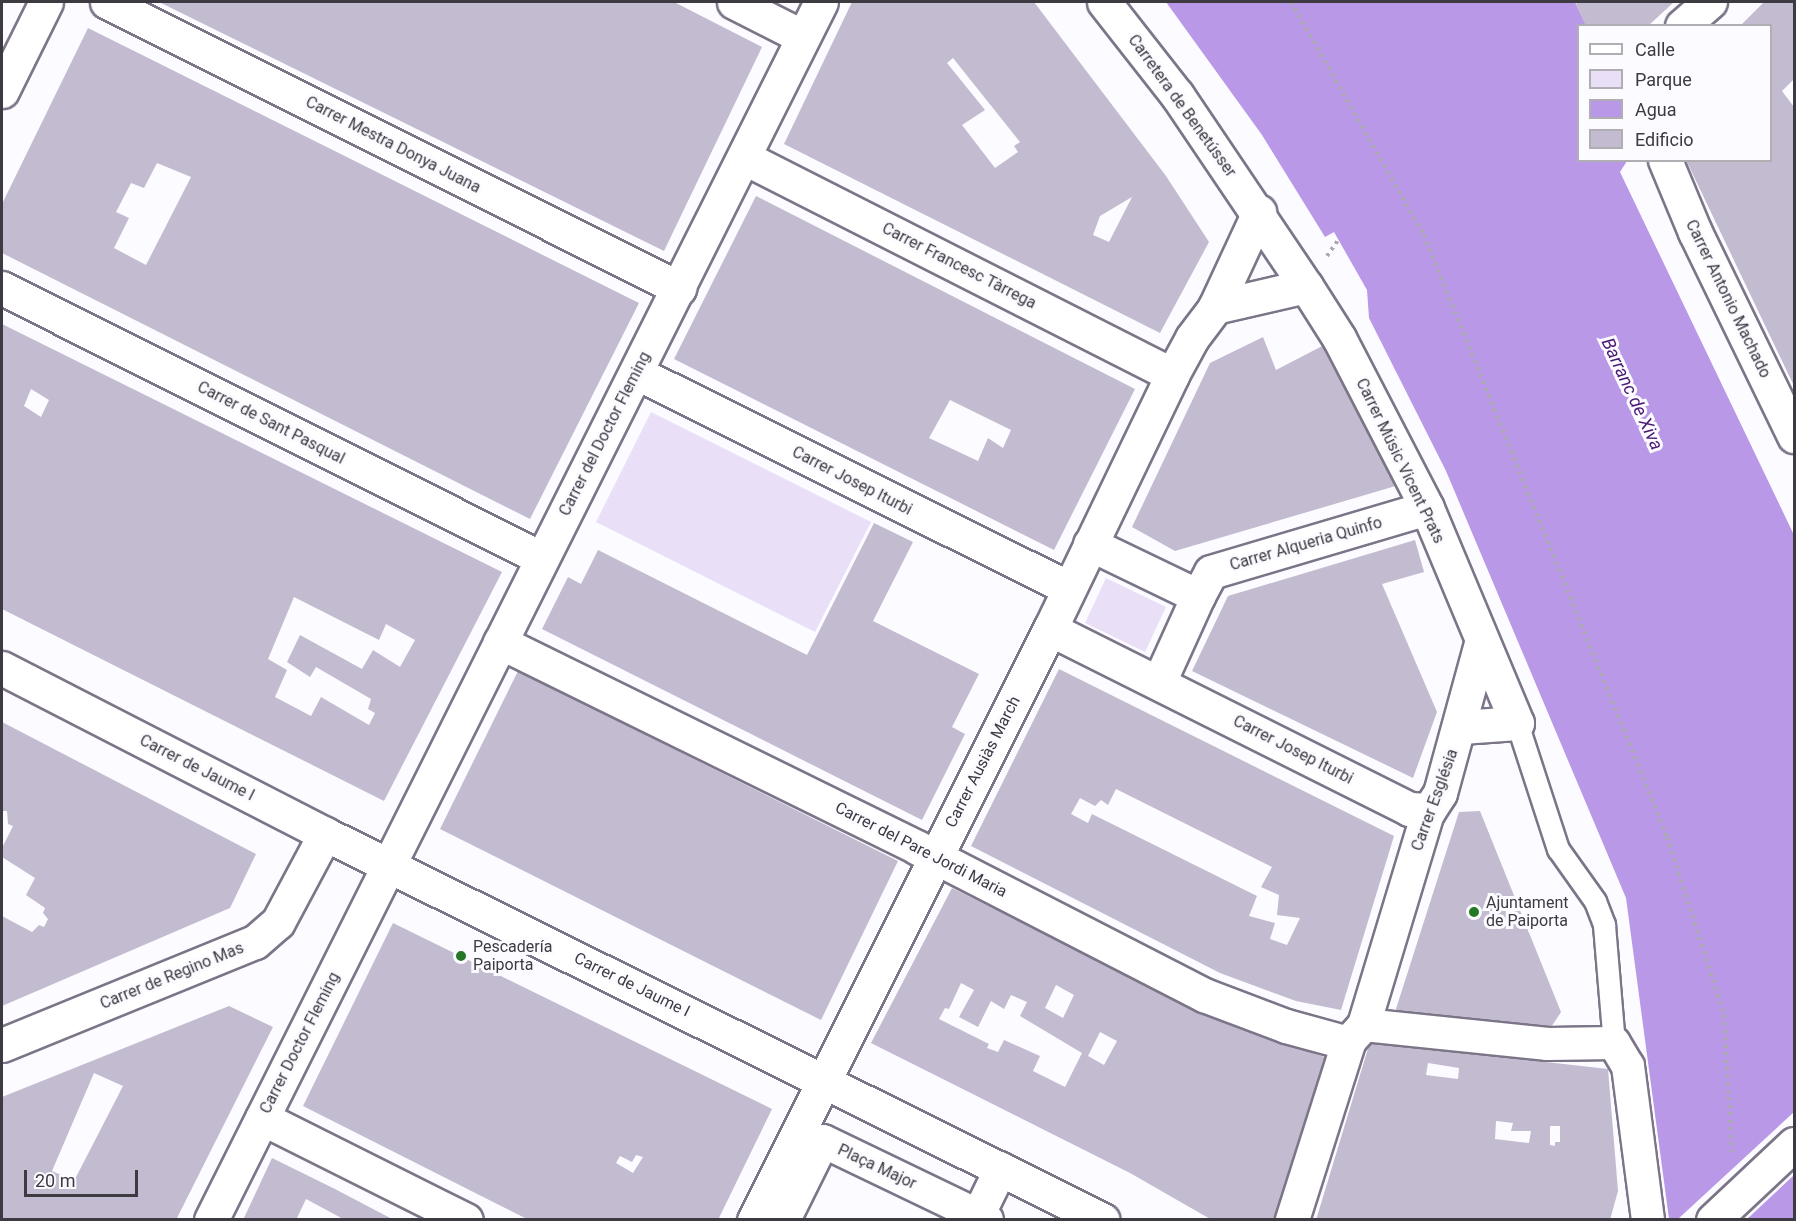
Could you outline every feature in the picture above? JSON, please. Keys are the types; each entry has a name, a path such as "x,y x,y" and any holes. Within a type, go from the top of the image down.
{"street":[{"path":"2,92 46,2"},
{"name":"Carrer Mestra Donya Juana","path":"107,2 679,288"},
{"path":"734,2 803,37"},
{"name":"Carrer del Doctor Fleming","path":"389,866 821,2"},
{"name":"Carretera de Benetússer","path":"1104,2 1177,95 1259,212"},
{"path":"1684,24 1710,2"},
{"name":"Carrer Francesc Tàrrega","path":"745,158 1172,375"},
{"name":"Carrer Antonio Machado","path":"1666,162 1695,232 1794,436"},
{"name":"Carrer Músic Vicent Prats","path":"1259,212 1339,339 1427,508 1481,643 1494,664 1517,723"},
{"name":"Carrer Ausiàs March","path":"754,1220 1050,629 1172,375 1192,338 1215,307 1259,212"},
{"path":"1215,307 1306,286"},
{"name":"Carrer de Sant Pasqual","path":"2,288 541,558"},
{"name":"Carrer Josep Iturbi","path":"637,373 1068,588"},
{"name":"Carrer Alqueria Quinfo","path":"1159,682 1211,572 1427,508"},
{"path":"1090,544 1198,596"},
{"name":"Carrer Josep Iturbi","path":"1050,629 1409,809 1428,810"},
{"name":"Carrer del Pare Jordi Maria","path":"500,642 935,857 1204,995 1286,1026 1356,1034"},
{"name":"Carrer Església","path":"1292,1220 1356,1034 1428,810 1440,793 1461,728 1481,643"},
{"name":"Carrer de Jaume I","path":"2,668 325,834 824,1079 1103,1220"},
{"path":"1461,728 1517,723"},
{"name":"Carrer de Regino Mas","path":"2,1044 255,942 278,922 325,834"},
{"name":"Carrer Doctor Fleming","path":"211,1220 389,866"},
{"path":"1356,1034 1548,1044 1614,1043"},
{"name":"Carrer Músic Vicent Prats","path":"1614,1043 1628,1066 1648,1220"},
{"path":"262,1118 450,1216"},
{"name":"Plaça Major","path":"784,1220 823,1141 980,1218 1001,1169"},
{"path":"1713,1220 1794,1144"}],"lane":[{"name":"Carrer Músic Vicent Prats","path":"1517,723 1558,849 1595,901 1604,925 1614,1043"}],"path":[{"path":"1291,2 1424,235 1667,837 1724,1015 1733,1163"}],"green space":[{"path":"651,412 871,522 815,632 596,522"},
{"path":"1106,578 1166,607 1145,652 1085,623"}],"water":[{"name":"Barranc de Xiva","path":"1166,2 1575,2 1586,24 1577,24 1577,162 1626,162 1620,172 1794,535 1794,1219 1669,1219 1626,898 1446,471 1369,318 1367,290 1334,232 1325,237 1262,135"}],"pier":[{"path":"1794,1112 1794,1175 1746,1220 1678,1219"}],"building":[{"path":"159,2 674,2 762,47 664,251"},
{"path":"852,2 1034,2 1166,176 1209,242 1160,333 784,144","holes":["953,58 1020,142 1014,146 1018,152 995,168 962,125 985,110 947,63","1132,197 1109,242 1093,235 1100,216"]},
{"path":"1578,2 1674,2 1650,24 1585,24 1576,4"},
{"path":"1764,2 1794,2 1794,79 1782,91 1794,107 1794,386 1687,162 1772,162 1772,24 1742,24"},
{"path":"88,28 639,303 530,519 2,253 2,204","holes":["157,163 191,177 146,265 114,248 129,218 116,212 131,183 144,188"]},
{"path":"756,196 1135,389 1054,550 674,359","holes":["950,400 1011,430 1003,448 988,438 978,461 929,438"]},
{"path":"2,324 502,572 384,801 2,609","holes":["31,389 49,400 41,417 24,406","294,597 379,640 386,624 415,640 400,667 373,650 362,669 300,635 287,662 310,677 316,667 371,699 368,709 375,713 369,725 321,697 311,716 275,697 287,670 268,659"]},
{"path":"1263,337 1276,370 1328,343 1399,485 1175,551 1132,527 1210,363"},
{"path":"874,523 913,542 873,621 979,674 952,727 965,734 922,820 542,629 568,577 581,584 598,550 807,655"},
{"path":"1415,540 1424,572 1382,584 1437,712 1413,778 1192,671 1228,596"},
{"path":"1059,669 1394,836 1341,1010 1296,1001 1220,973 971,846","holes":["1116,789 1272,867 1261,887 1279,895 1277,915 1300,918 1287,945 1270,939 1275,923 1249,916 1257,896 1092,814 1088,823 1071,814 1080,798 1095,806 1101,800 1108,805"]},
{"path":"518,671 898,861 821,1020 440,829"},
{"path":"2,722 256,854 230,908 2,1006 2,916 32,932 39,925 44,927 48,919 43,913 45,908 26,895 35,878 2,857 2,848 13,826 8,824 7,811 2,811"},
{"name":"Ajuntament de Paiporta","path":"1480,811 1561,1012 1546,1035 1512,1032 1513,1023 1395,1012 1459,812"},
{"path":"952,888 1201,1012 1327,1058 1291,1176 1273,1220 1212,1220 1130,1173 871,1043","holes":["961,983 974,990 959,1017 978,1027 991,1001 1004,1009 1011,995 1027,1002 1020,1016 1082,1053 1065,1087 1033,1071 1040,1056 1004,1040 998,1052 987,1048 989,1044 939,1019 945,1008 949,1009","1056,985 1074,995 1063,1018 1045,1008","1100,1032 1117,1041 1104,1065 1088,1056"]},
{"path":"393,923 772,1109 718,1220 529,1220 303,1106","holes":["636,1155 643,1157 633,1173 616,1163 620,1156 632,1162"]},
{"path":"229,1006 273,1027 176,1220 2,1220 2,1097","holes":["94,1073 123,1086 74,1181 52,1171"]},
{"path":"1370,1042 1608,1069 1618,1191 1610,1220 1316,1220","holes":["1428,1063 1459,1068 1458,1079 1426,1075","1496,1121 1513,1123 1511,1131 1531,1131 1529,1143 1495,1139","1550,1126 1560,1126 1560,1142 1555,1142 1555,1146 1550,1145"]},
{"path":"272,1158 394,1220 345,1220 306,1199 296,1220 243,1220"}],"place":[{"name":"Ajuntament de Paiporta","path":"1474,912"},
{"name":"Pescadería Paiporta","path":"461,956"}]}
